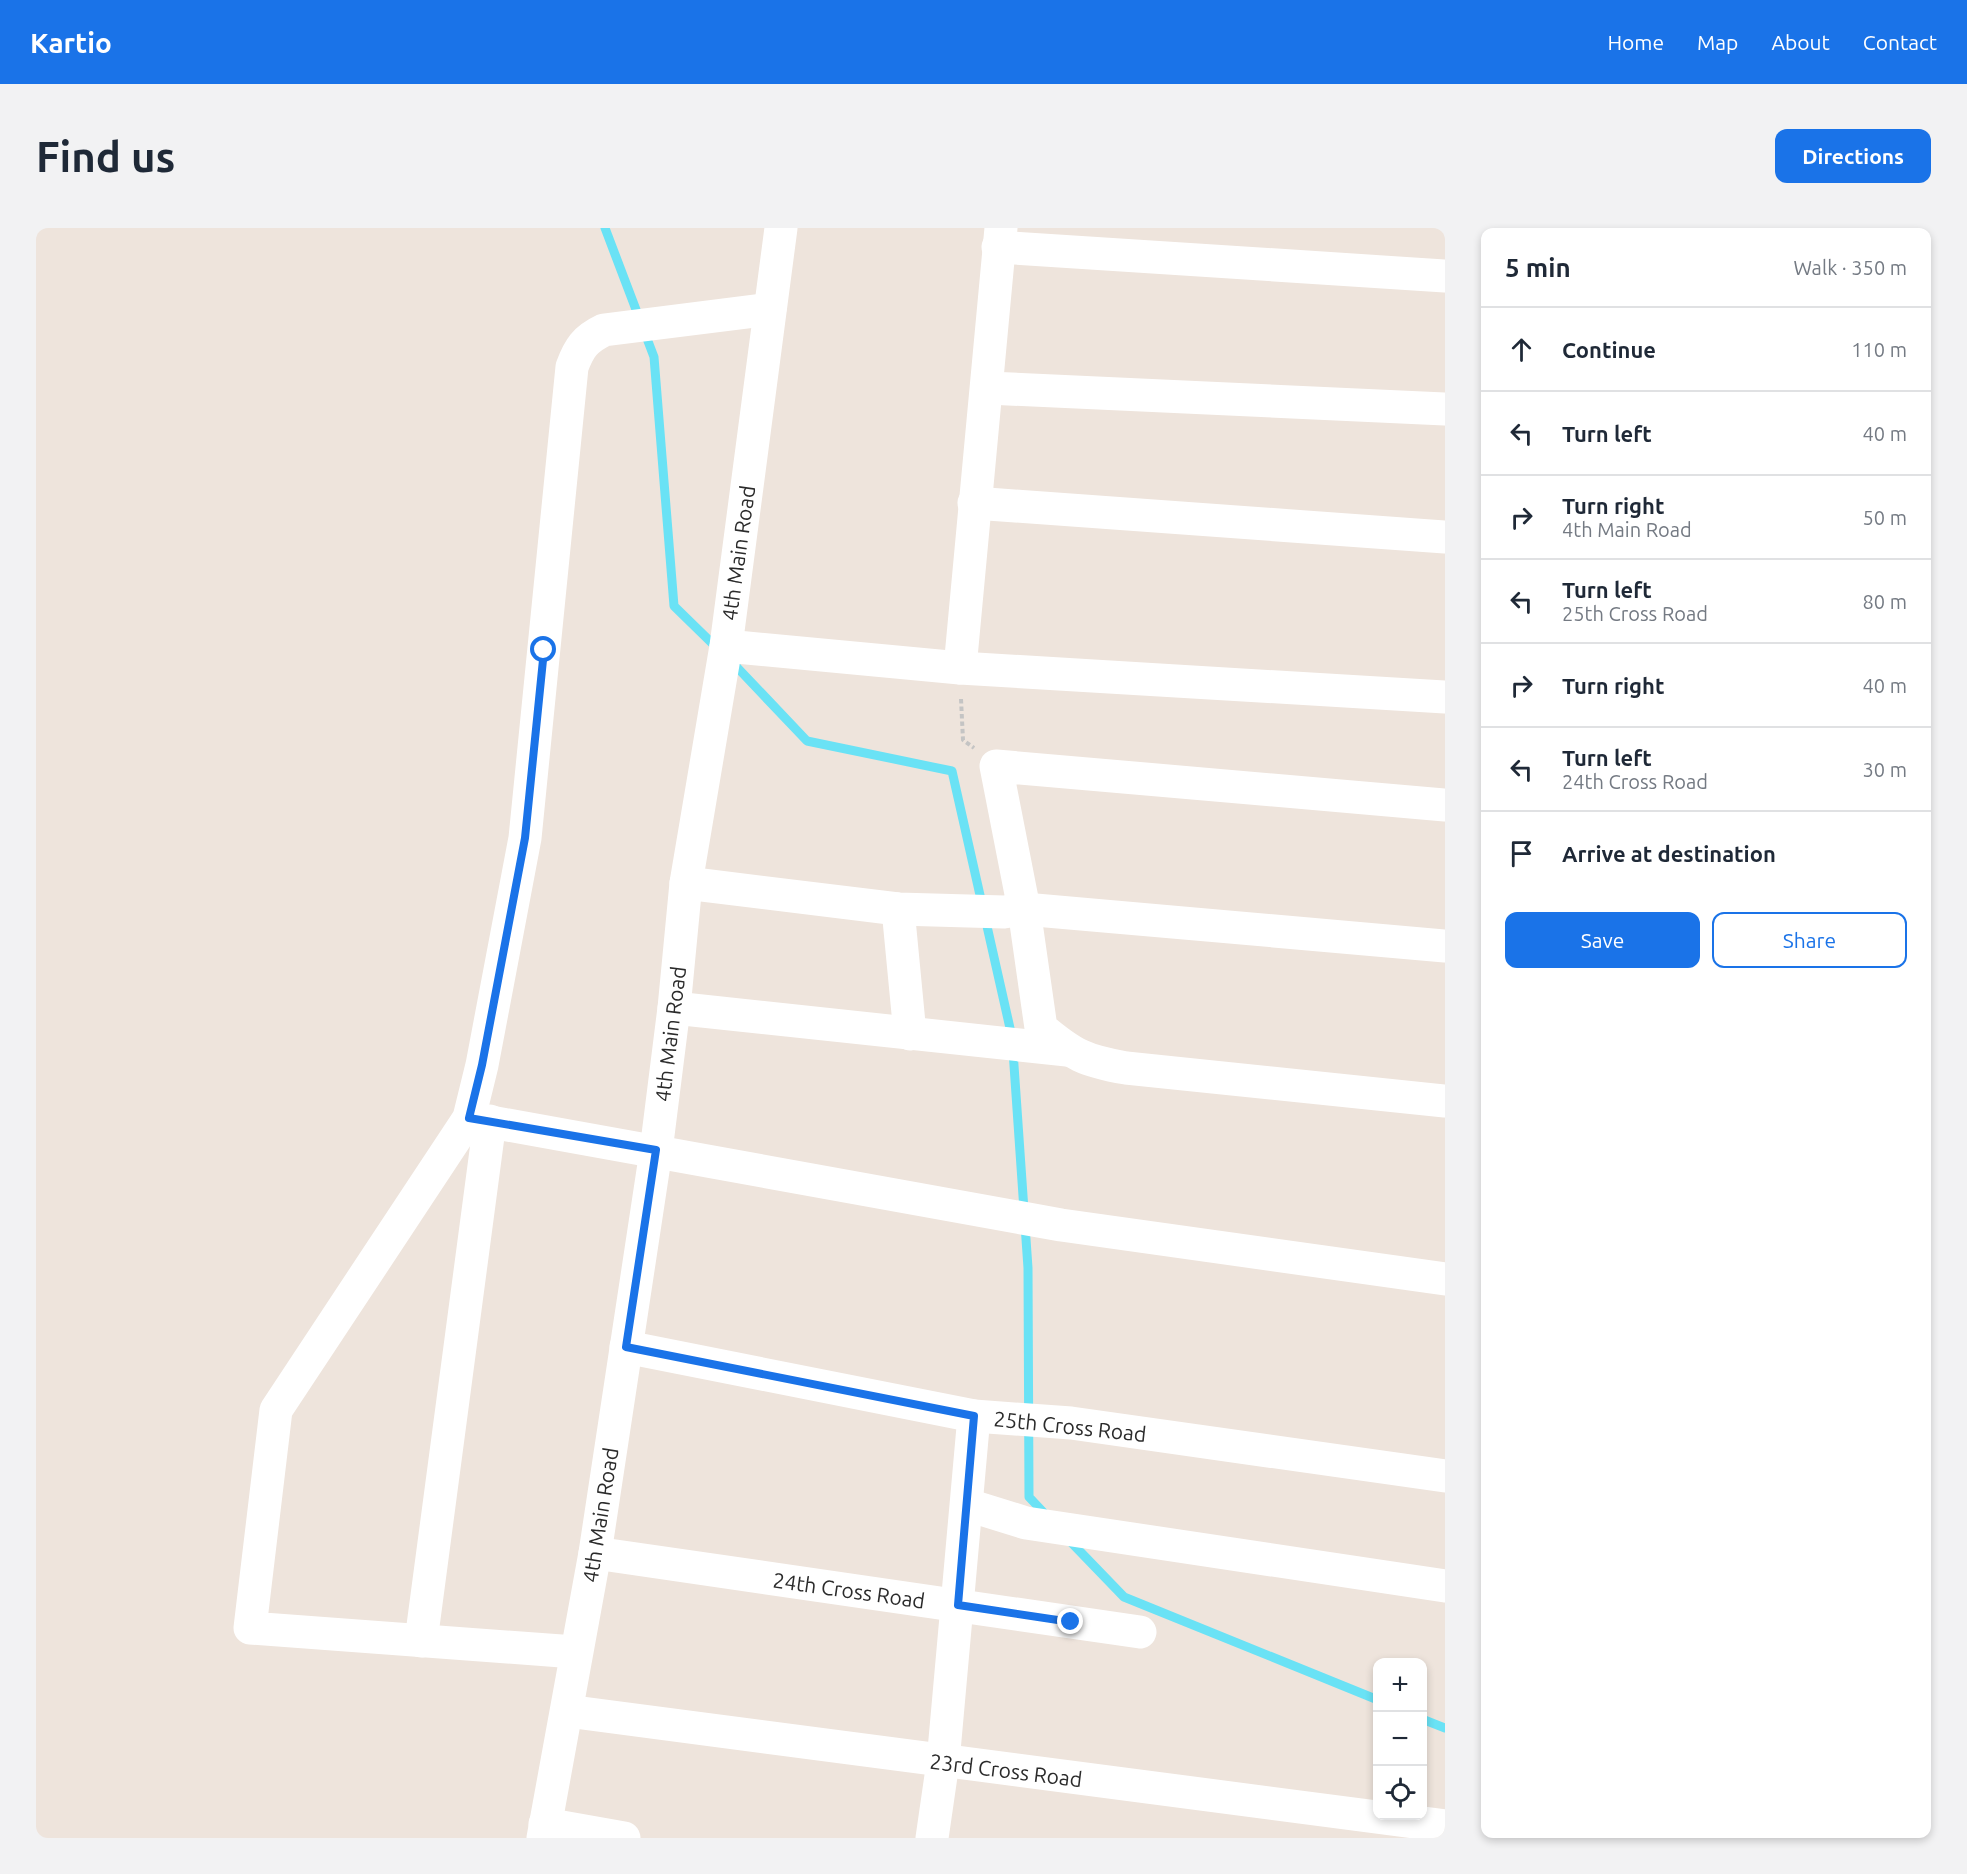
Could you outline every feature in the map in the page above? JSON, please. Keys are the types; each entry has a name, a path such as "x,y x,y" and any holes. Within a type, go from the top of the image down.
{"street":[{"name":"4th Main Road","path":"544,1831 567,1711 575,1652 595,1553 656,1150 674,1008 686,884 726,646 780,228"},
{"path":"960,668 974,503 988,388 999,238 1445,276"},
{"path":"421,1641 480,1119 482,1065 525,838 572,367 579,348 589,337 604,330 770,309"},
{"path":"988,388 1445,409"},
{"path":"974,503 1445,537"},
{"path":"726,646 960,668 1445,697"},
{"path":"1055,1048 1041,1028 1014,910 996,766 1445,805"},
{"path":"686,884 898,909 1014,910 1445,946"},
{"path":"898,909 910,1034"},
{"path":"674,1008 1055,1048 1090,1062 1126,1068 1445,1101"},
{"path":"480,1119 1061,1225 1445,1279"},
{"path":"480,1119 276,1410 250,1628 575,1652"},
{"name":"25th Cross Road","path":"626,1347 986,1417 1071,1423 1445,1476"},
{"path":"932,1838 943,1762 968,1506 986,1417"},
{"path":"968,1506 1026,1523 1445,1586"},
{"name":"24th Cross Road","path":"595,1553 1140,1632"},
{"name":"23rd Cross Road","path":"567,1711 1445,1826"},
{"path":"544,1831 624,1838"}],"path":[{"path":"960,668 963,740"}],"waterway":[{"path":"605,228 654,357 674,606 718,649"},
{"path":"732,662 807,741 952,771 1012,1037"},
{"path":"1013,1051 1028,1268 1029,1497 1046,1515"},
{"path":"1068,1539 1124,1597 1373,1698"},
{"path":"1427,1721 1445,1728"}],"route":[{"path":"544,650 525,838 482,1065 469,1118 656,1150 626,1347 974,1416 958,1605 1071,1622"}]}
